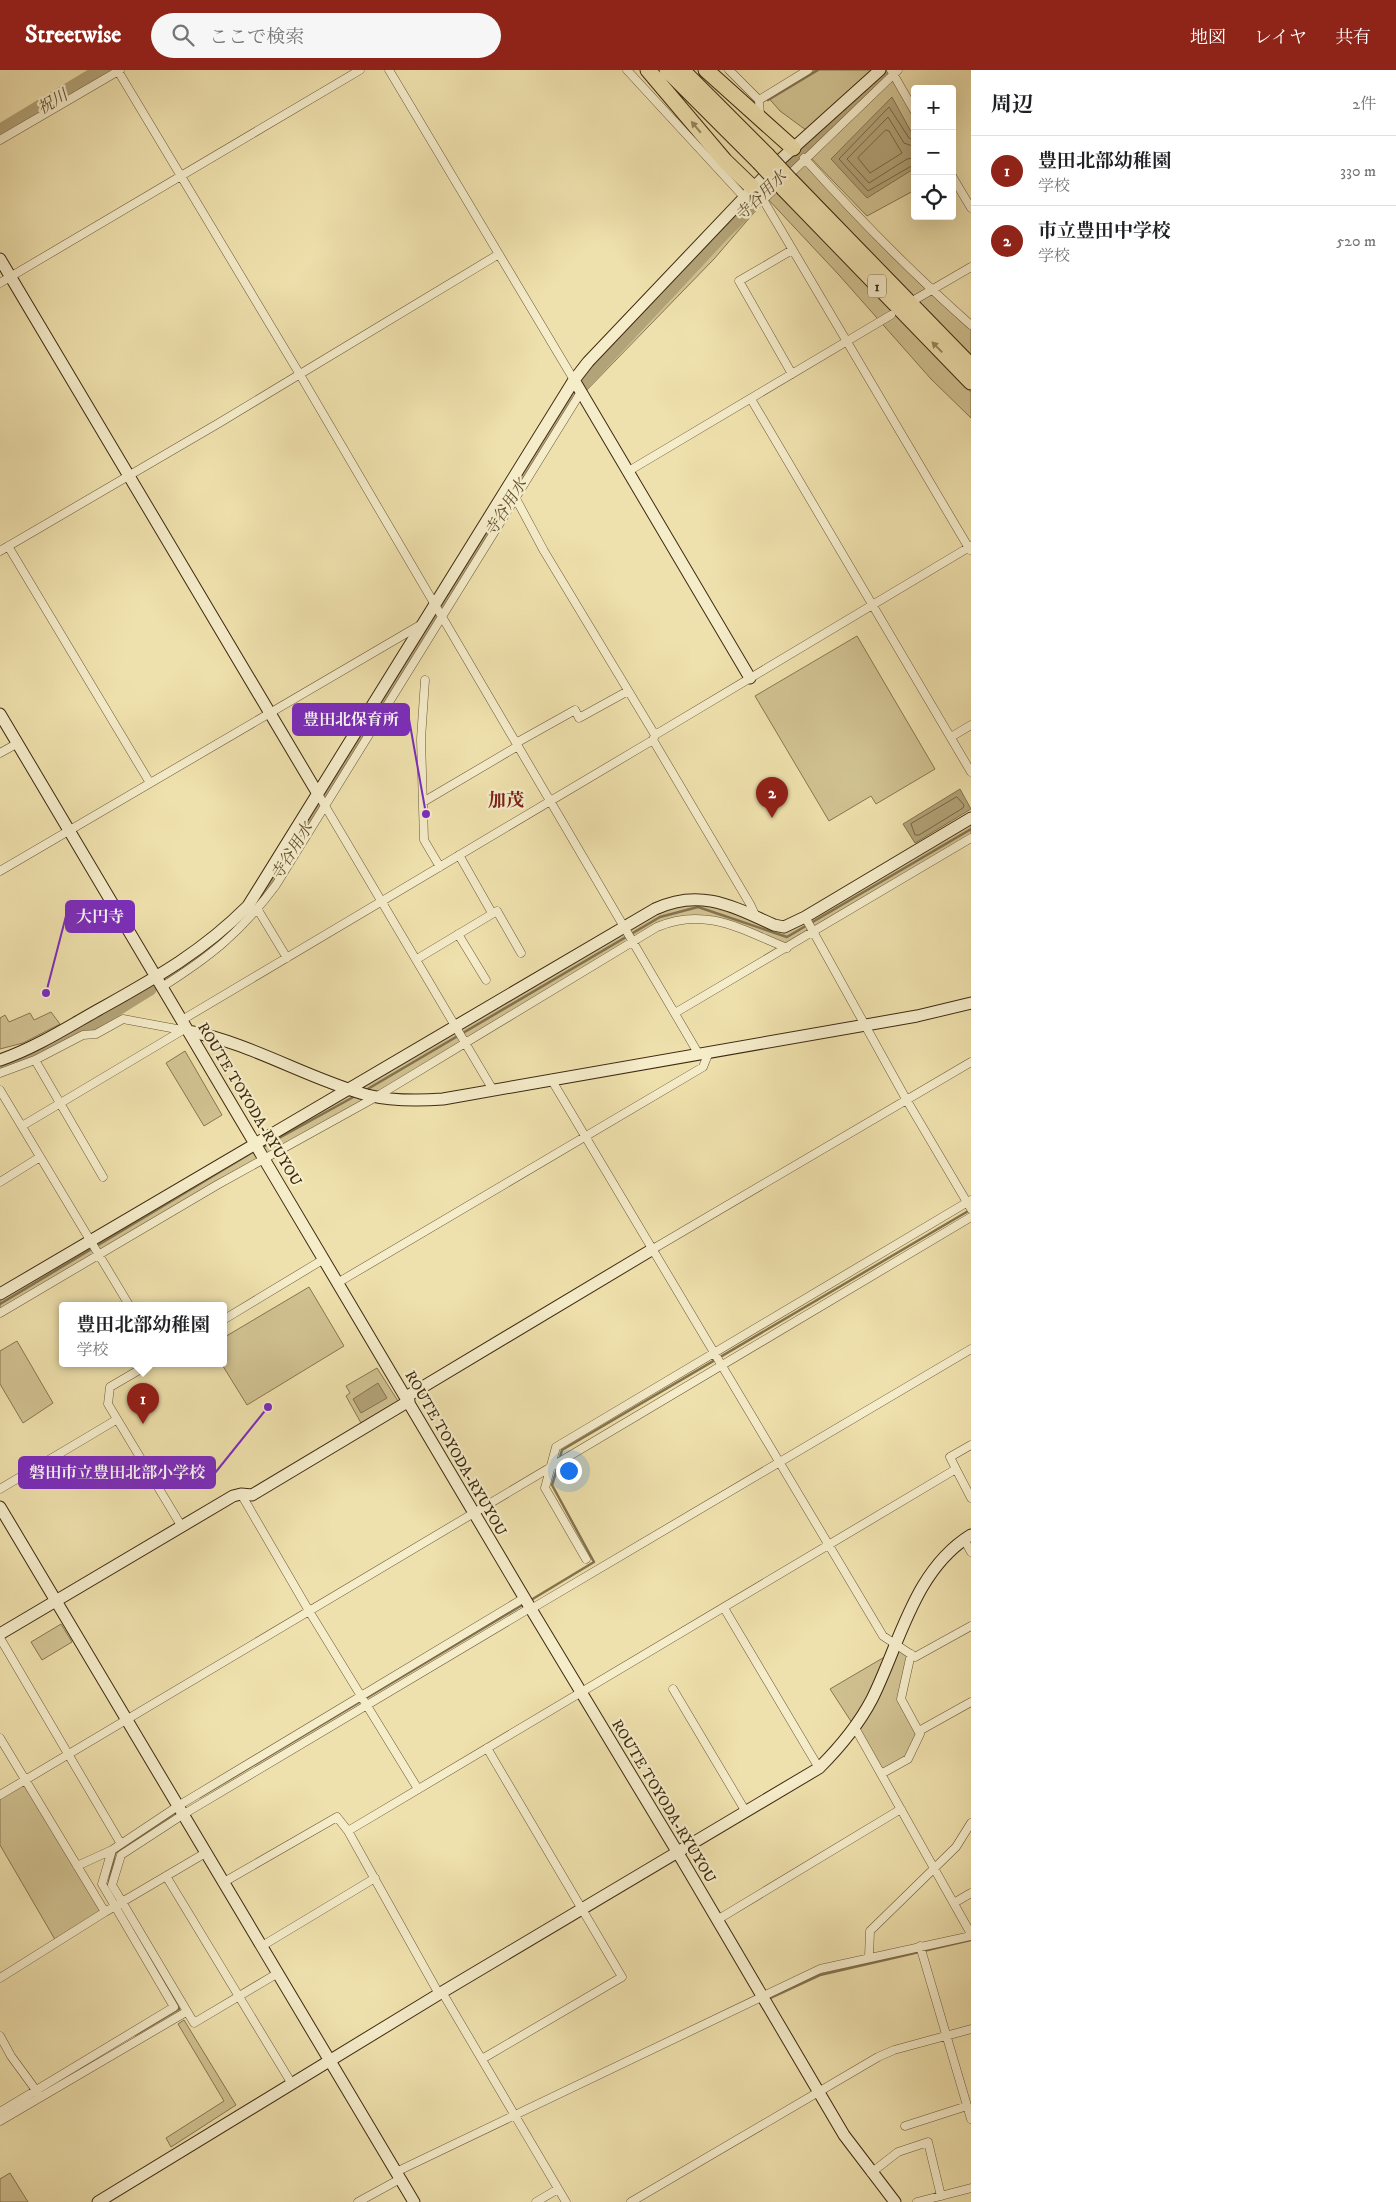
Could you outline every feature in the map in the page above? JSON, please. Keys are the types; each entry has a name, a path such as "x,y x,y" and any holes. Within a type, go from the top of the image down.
{"highway":[{"path":"648,70 725,161 756,193"},
{"name":"1","path":"668,70 763,159"},
{"name":"1","path":"682,70 971,382"},
{"path":"706,70 760,116 799,153"},
{"name":"1","path":"788,185 971,366"}],"street":[{"path":"5,280 360,70"},
{"path":"389,70 750,678"},
{"path":"22,1126 185,1027 287,958 654,738 750,678 970,548 756,193 627,70"},
{"path":"729,70 759,100 760,116"},
{"path":"759,100 808,70"},
{"path":"756,193 799,153 880,70"},
{"path":"0,140 119,71 299,373 675,1013 704,1053 703,1067 339,1282"},
{"path":"159,982 212,940 248,906 322,800 441,617 512,493 578,387 588,362 756,193 799,153 893,72 911,105"},
{"path":"799,153 859,219 971,325"},
{"path":"956,183 971,208"},
{"path":"792,250 739,281 792,374"},
{"path":"0,551 128,474 219,423 499,254"},
{"path":"0,259 5,280 128,474 457,1026 493,1090"},
{"path":"916,299 971,268"},
{"path":"627,472 891,315"},
{"path":"751,399 971,772"},
{"path":"0,1060 40,1043 159,982 221,947 258,910 276,885 322,800 460,562 512,493"},
{"path":"512,493 759,918 756,936"},
{"path":"8,546 150,783"},
{"path":"0,872 269,712 426,622"},
{"path":"424,680 421,739 424,840 440,867"},
{"path":"423,802 575,710 579,718 628,691"},
{"name":"ROUTE TOYODA-RYUYOU","path":"0,714 844,2135 871,2174 895,2202"},
{"path":"951,738 971,725"},
{"path":"0,753 18,743"},
{"path":"0,1294 347,1088 457,1026 625,926 672,901 688,898 721,903 784,927 805,917 971,818"},
{"path":"675,1013 814,933 971,838"},
{"path":"459,855 492,913"},
{"path":"258,910 287,958"},
{"path":"417,959 497,911 521,952"},
{"path":"0,1313 264,1157 376,1097 658,927 685,918 702,917 787,948"},
{"path":"586,1559 545,1488 556,1448 969,1204 906,1100 805,917"},
{"path":"458,934 486,980"},
{"path":"0,1073 35,1060 83,1035 96,1034 123,1020 185,1027 236,1044 347,1088 376,1097 416,1101 443,1099 866,1026 971,1003"},
{"path":"35,1060 103,1177"},
{"path":"0,1634 233,1496 241,1494 252,1495 653,1249 971,1062"},
{"path":"551,1079 883,1636 915,1657 971,1626"},
{"path":"0,1090 127,1302"},
{"path":"0,1182 40,1158"},
{"path":"0,1795 721,1364 971,1217"},
{"path":"227,1318 324,1258"},
{"path":"278,1973 194,2023 112,1885 121,1855 181,1810 362,1696 779,1462 971,1348"},
{"path":"144,1367 110,1387 108,1404 182,1527"},
{"path":"0,1489 116,1420"},
{"path":"971,1445 950,1457 971,1498"},
{"path":"348,1832 956,1469"},
{"path":"241,1494 309,1611 418,1789"},
{"path":"0,1507 414,2202"},
{"path":"98,2202 441,1993 819,1768 837,1749 871,1701 910,1608 925,1582 944,1558 967,1537 971,1552"},
{"path":"77,1866 112,1850 367,1705 528,1604"},
{"path":"724,1608 819,1768"},
{"path":"0,1638 70,1754 121,1844"},
{"path":"880,1774 908,1759 920,1734 901,1699 911,1654"},
{"path":"673,1689 746,1812"},
{"path":"918,1731 971,1702"},
{"path":"358,2202 398,2176 514,2115 761,1995 820,1969 971,1935 854,1726"},
{"path":"0,1738 105,1912"},
{"path":"482,2059 622,1977 487,1748"},
{"path":"717,1920 901,1809"},
{"path":"224,1882 337,1817 348,1832 441,1993 566,2202"},
{"path":"869,1957 870,1931 956,1848 971,1823"},
{"path":"0,2112 174,2006 102,1884 112,1850"},
{"path":"0,1978 105,1912 207,1852"},
{"path":"166,1876 292,2084"},
{"path":"262,1946 375,1878"},
{"path":"954,1902 971,1893"},
{"path":"920,1946 971,2119"},
{"path":"0,2121 186,2012"},
{"path":"631,2202 818,2090 894,2050 971,2029"},
{"path":"0,2036 11,2056 40,2097"},
{"path":"905,2126 968,2106"},
{"path":"871,2174 898,2152 928,2142 941,2196"},
{"path":"918,2202 971,2188"},
{"path":"536,2202 558,2189"}],"shaded area":[{"path":"809,70 873,70 810,133 780,111 766,95"},
{"path":"895,78 911,105 911,192 867,216 808,155"},
{"path":"804,158 971,324 971,355 792,170"},
{"path":"774,189 971,392 971,418 931,379 839,275 766,197"},
{"path":"744,197 758,208 714,259 582,395 266,900 229,940 162,987 39,1055 0,1070 0,1060 20,1052 226,928 260,887 574,380"},
{"path":"857,636 935,769 876,804 871,796 829,821 755,696"},
{"path":"971,818 971,837 787,948 716,921 685,918 657,927 0,1314 0,1294 648,913 688,898 784,927"},
{"path":"51,1012 60,1024 23,1043 0,1049 0,1018 5,1015 9,1022 30,1013 34,1020"},
{"path":"185,1051 222,1115 204,1126 166,1063"},
{"path":"309,1287 344,1346 247,1405 223,1367 227,1367 227,1336"},
{"path":"17,1341 53,1403 23,1423 0,1384 0,1351"},
{"path":"377,1368 398,1401 361,1423 346,1396 350,1393 346,1386"},
{"path":"61,1624 72,1642 42,1660 31,1642"},
{"path":"896,1643 911,1654 899,1703 919,1731 908,1759 881,1774 854,1726 830,1689 893,1652"},
{"path":"22,1782 105,1912 57,1943 0,1845 0,1795"},
{"path":"184,2020 236,2105 171,2147 166,2138 224,2101 178,2024"},
{"path":"10,2173 28,2202 0,2202 0,2179"}],"water":[{"path":"892,97 911,132 911,170 867,198 831,159"},
{"path":"960,789 971,809 915,843 903,824"},
{"path":"378,1383 387,1398 361,1413 353,1399"}],"waterway":[{"name":"祝川","path":"0,132 103,70"},
{"path":"768,100 818,70"},
{"name":"寺谷用水","path":"167,977 222,937 258,901 268,887 582,383 724,231 890,70"},
{"path":"366,1090 660,917 698,907 787,937 971,829"},
{"name":"寺谷用水","path":"0,1067 19,1061 57,1044 149,988"},
{"path":"261,1148 357,1095"},
{"path":"0,1304 256,1150"},
{"path":"559,1461 562,1450 970,1210"},
{"path":"531,1600 594,1562 552,1485 558,1466"},
{"path":"200,1797 524,1604"},
{"path":"108,1887 115,1853 178,1811"},
{"path":"770,1998 820,1975 971,1940"},
{"path":"135,2035 179,2009 176,2004"}],"place":[{"name":"豊田北保育所","path":"426,814"},
{"name":"市立豊田中学校","path":"772,818"},
{"name":"大円寺","path":"46,993"},
{"name":"磐田市立豊田北部小学校","path":"268,1407"},
{"name":"豊田北部幼稚園","path":"143,1424"}],"district":[{"name":"加茂","path":"506,800"}]}
